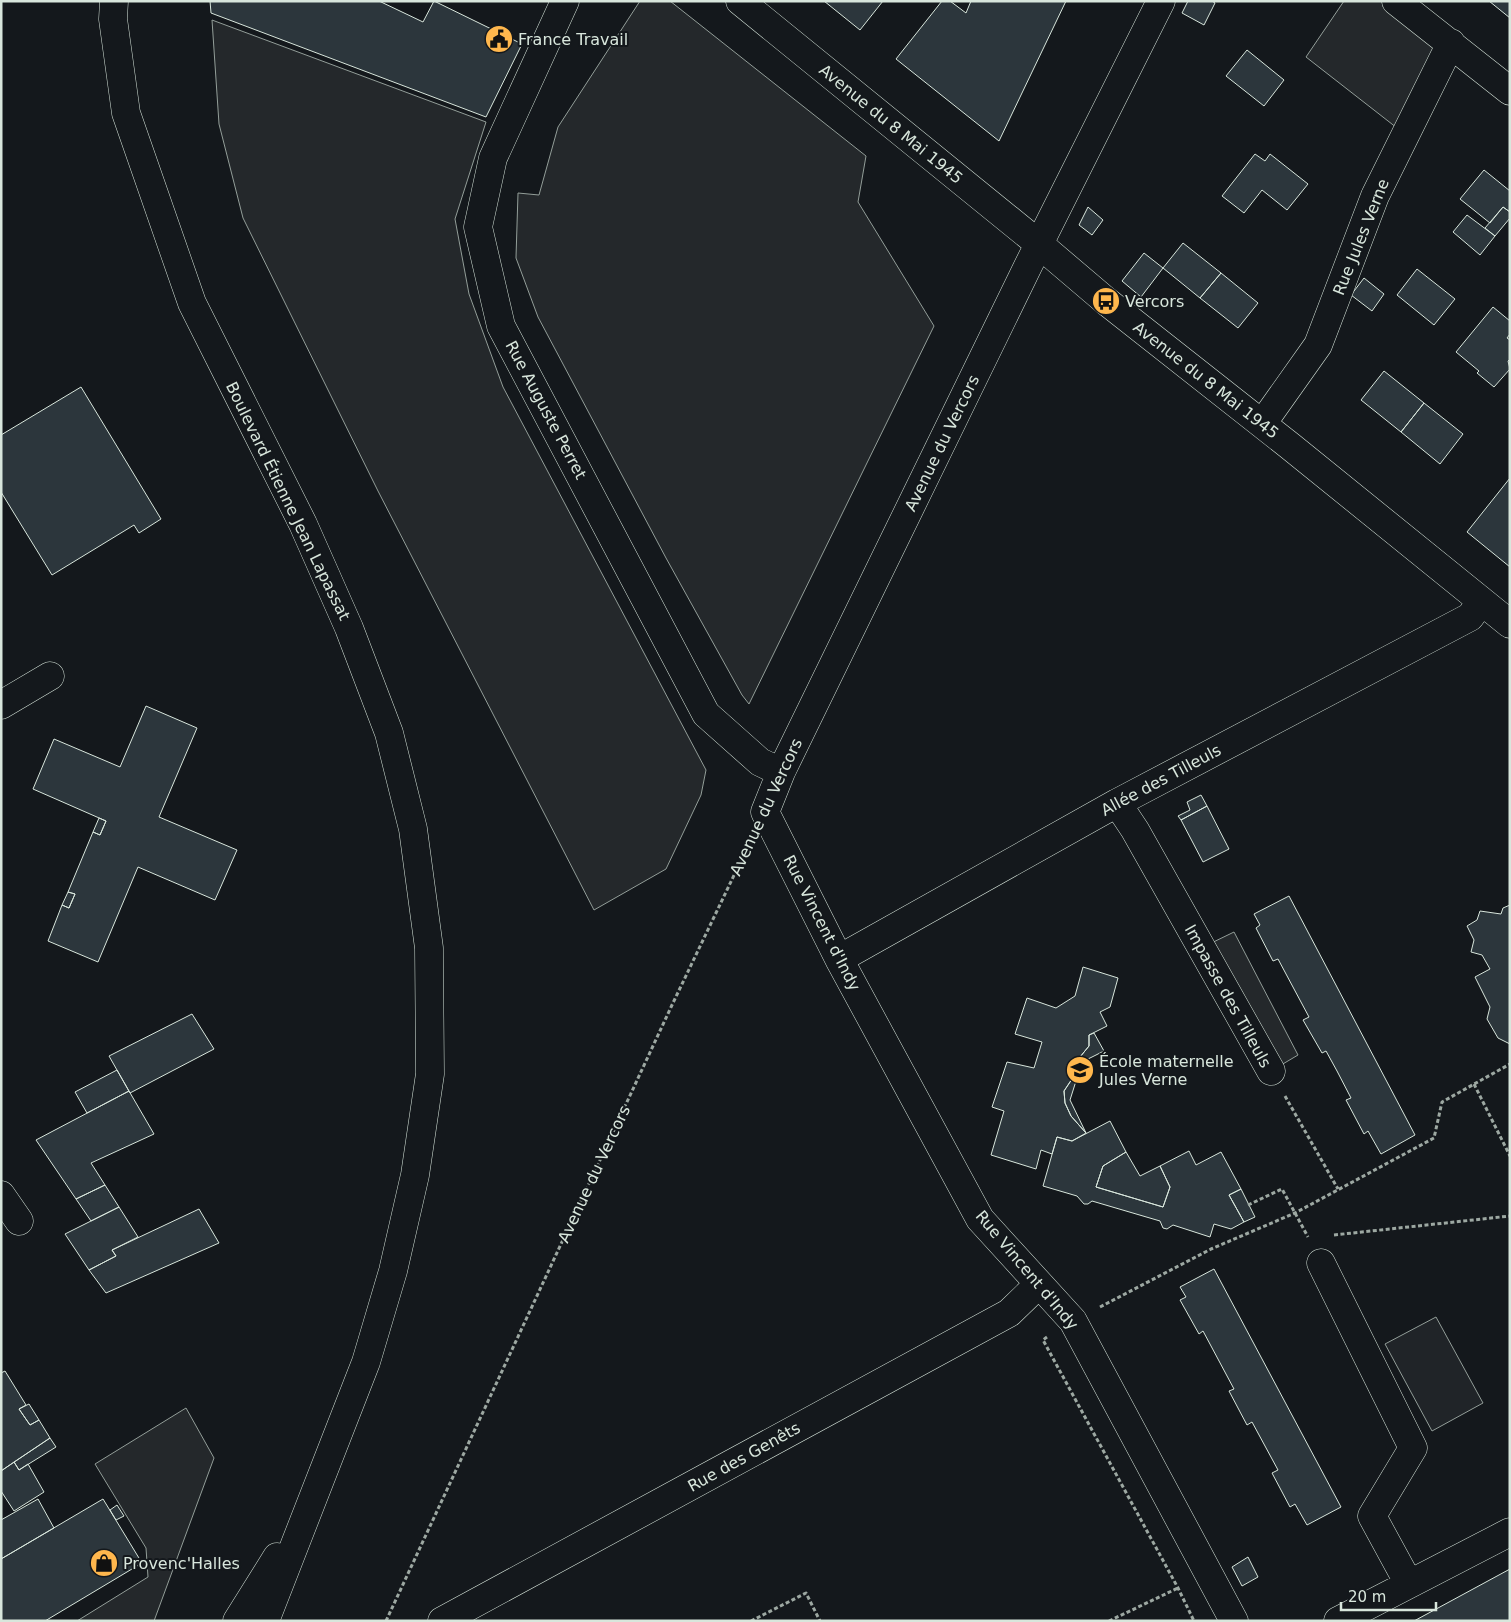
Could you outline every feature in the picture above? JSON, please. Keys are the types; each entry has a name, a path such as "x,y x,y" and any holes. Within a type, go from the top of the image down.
{"street":[{"name":"Boulevard Étienne Jean Lapassat","path":"114,1 113,18 126,113 192,303 303,524 349,628 389,733 412,828 429,948 430,1074 414,1175 393,1271 366,1362 265,1621"},
{"name":"Rue Auguste Perret","path":"565,1 493,158 478,227 501,326 706,714 760,762 781,772"},
{"name":"Avenue du 8 Mai 1945","path":"740,1 1039,244 1106,301 1510,624"},
{"name":"Avenue du Vercors","path":"765,812 781,772 1039,244 1161,1"},
{"path":"1396,1 1510,91"},
{"name":"Rue Jules Verne","path":"1262,424 1318,345 1375,196 1451,44"},
{"name":"Allée des Tilleuls","path":"839,959 1117,803 1470,617 1481,602"},
{"path":"1,705 50,676"},
{"name":"Impasse des Tilleuls","path":"1117,803 1271,1071"},
{"name":"Rue Vincent d'Indy","path":"765,812 839,959 980,1219 1073,1321 1234,1621"},
{"path":"1,1195 19,1221"},
{"path":"1321,1263 1413,1448 1372,1516 1409,1584"},
{"name":"Rue des Genêts","path":"442,1621 1009,1313 1039,1284"},
{"name":"Boulevard Étienne Jean Lapassat","path":"237,1621 310,1503"},
{"path":"1338,1621 1510,1532"}],"path":[{"name":"Avenue du Vercors","path":"386,1621 672,1005 765,812"},
{"path":"1194,1621 1178,1588 1043,1340 1073,1321 1211,1249 1295,1213 1434,1138 1442,1102 1510,1064"},
{"name":"Impasse des Tilleuls","path":"1271,1071 1338,1190"},
{"path":"1474,1084 1510,1156"},
{"path":"1248,1205 1282,1189 1295,1213"},
{"path":"1328,1236 1510,1216"},
{"path":"1109,1621 1178,1588"},
{"path":"750,1621 806,1593 820,1621"}],"shaded area":[{"path":"640,1 670,1 866,156 858,202 934,326 749,704 742,695 666,558 538,317 516,258 518,193 539,195 558,127"},
{"path":"1344,1 1396,1 1451,43 1406,135 1306,57"},
{"path":"212,20 486,122 455,219 469,294 503,387 706,770 701,795 666,869 594,910 378,491 243,218 219,124"},
{"path":"1234,932 1298,1055 1271,1071 1201,948"},
{"path":"1436,1317 1483,1403 1432,1431 1385,1344"},
{"path":"186,1408 214,1458 154,1621 77,1621 148,1577 146,1548 95,1464"}],"building":[{"path":"210,1 379,1 423,22 434,1 522,44 486,117 211,13"},
{"path":"824,1 883,1 860,30"},
{"path":"942,1 950,1 966,13 971,1 1066,1 999,141 896,59"},
{"path":"1188,1 1212,1 1215,3 1204,25 1182,13"},
{"path":"1489,1 1510,1 1510,18"},
{"path":"1247,50 1284,80 1264,106 1226,76"},
{"path":"1255,154 1265,161 1270,154 1308,184 1287,210 1262,190 1244,213 1222,196"},
{"path":"1484,170 1510,191 1510,212 1503,207 1490,223 1460,199"},
{"path":"1088,207 1103,220 1092,235 1079,225"},
{"path":"1503,207 1510,212 1510,218 1495,236 1485,228"},
{"path":"1467,215 1495,236 1480,255 1453,232"},
{"path":"1183,243 1221,273 1200,298 1163,268"},
{"path":"1144,253 1163,268 1141,297 1122,281"},
{"path":"1417,269 1455,299 1434,325 1397,295"},
{"path":"1221,273 1258,303 1238,328 1200,298"},
{"path":"1364,278 1384,294 1372,311 1351,295"},
{"path":"1493,307 1510,321 1510,334 1507,338 1510,340 1510,359 1508,361 1510,369 1494,387 1477,373 1479,371 1456,352"},
{"path":"1384,371 1424,403 1401,432 1361,400"},
{"path":"81,387 161,519 139,533 134,525 52,575 1,492 1,435"},
{"path":"1424,403 1463,434 1440,464 1401,432"},
{"path":"1510,478 1510,567 1467,532"},
{"path":"146,706 197,728 159,817 237,850 215,900 138,867 98,962 48,941 62,905 69,908 75,894 68,892 93,832 100,835 106,821 33,789 54,739 120,767"},
{"path":"1201,795 1207,806 1181,820 1178,816 1190,810 1187,802"},
{"path":"1207,806 1229,849 1203,862 1181,820"},
{"path":"99,818 106,821 100,835 93,832"},
{"path":"68,892 75,894 69,908 62,905"},
{"path":"1289,896 1415,1135 1381,1154 1368,1131 1364,1134 1346,1100 1351,1098 1337,1071 1326,1051 1322,1053 1303,1020 1309,1017 1278,959 1273,961 1256,928 1260,925 1254,914"},
{"path":"1510,905 1510,1044 1498,1038 1487,1019 1490,1007 1475,977 1490,969 1482,955 1471,952 1474,940 1467,926 1477,920 1480,911 1501,914 1503,908"},
{"path":"1083,967 1118,978 1110,1007 1100,1012 1107,1026 1089,1035 1089,1046 1080,1057 1074,1076 1064,1091 1065,1103 1071,1116 1086,1133 1072,1141 1057,1137 1052,1154 1041,1150 1036,1169 991,1155 1004,1111 992,1107 1007,1062 1034,1068 1042,1042 1015,1034 1027,998 1056,1008 1075,996"},
{"path":"192,1014 214,1049 130,1093 109,1056"},
{"path":"1094,1033 1104,1051 1082,1062 1070,1100 1086,1133 1071,1116 1065,1103 1064,1091 1074,1076 1080,1057 1089,1046 1089,1035"},
{"path":"117,1070 129,1091 87,1113 75,1092"},
{"path":"129,1091 154,1134 91,1163 105,1185 76,1199 36,1140"},
{"path":"1110,1121 1126,1152 1103,1166 1096,1187 1163,1207 1170,1187 1160,1166 1189,1151 1196,1165 1221,1152 1241,1189 1229,1195 1244,1222 1231,1229 1214,1224 1210,1237 1173,1225 1167,1229 1163,1228 1160,1221 1092,1201 1084,1204 1077,1196 1043,1186 1057,1137 1072,1141"},
{"path":"1126,1152 1140,1176 1160,1166 1170,1187 1163,1207 1096,1187 1103,1166"},
{"path":"105,1185 119,1207 91,1221 76,1199"},
{"path":"1241,1189 1255,1217 1244,1222 1229,1195"},
{"path":"119,1207 138,1237 112,1250 116,1256 89,1270 65,1234"},
{"path":"199,1209 219,1243 106,1293 89,1270 116,1256 112,1250"},
{"path":"1214,1269 1341,1507 1307,1525 1295,1504 1290,1507 1272,1473 1278,1470 1252,1422 1247,1425 1229,1391 1234,1389 1203,1331 1199,1334 1180,1300 1186,1297 1180,1287"},
{"path":"5,1371 26,1405 19,1409 30,1425 39,1420 50,1438 1,1471 1,1373"},
{"path":"29,1404 39,1420 30,1425 19,1409"},
{"path":"50,1438 56,1447 19,1470 14,1462"},
{"path":"14,1462 19,1470 28,1464 44,1492 14,1511 1,1491 1,1471"},
{"path":"38,1499 54,1528 1,1559 1,1520"},
{"path":"103,1499 142,1563 45,1621 1,1621 1,1559"},
{"path":"117,1505 124,1516 116,1520 110,1510"},
{"path":"1248,1557 1258,1577 1242,1586 1232,1567"},
{"path":"1510,1569 1510,1621 1414,1621"}],"place":[{"name":"France Travail","path":"499,39"},
{"name":"Vercors","path":"1106,301"},
{"name":"École maternelle Jules Verne","path":"1080,1070"},
{"name":"Provenc'Halles","path":"104,1563"}]}
